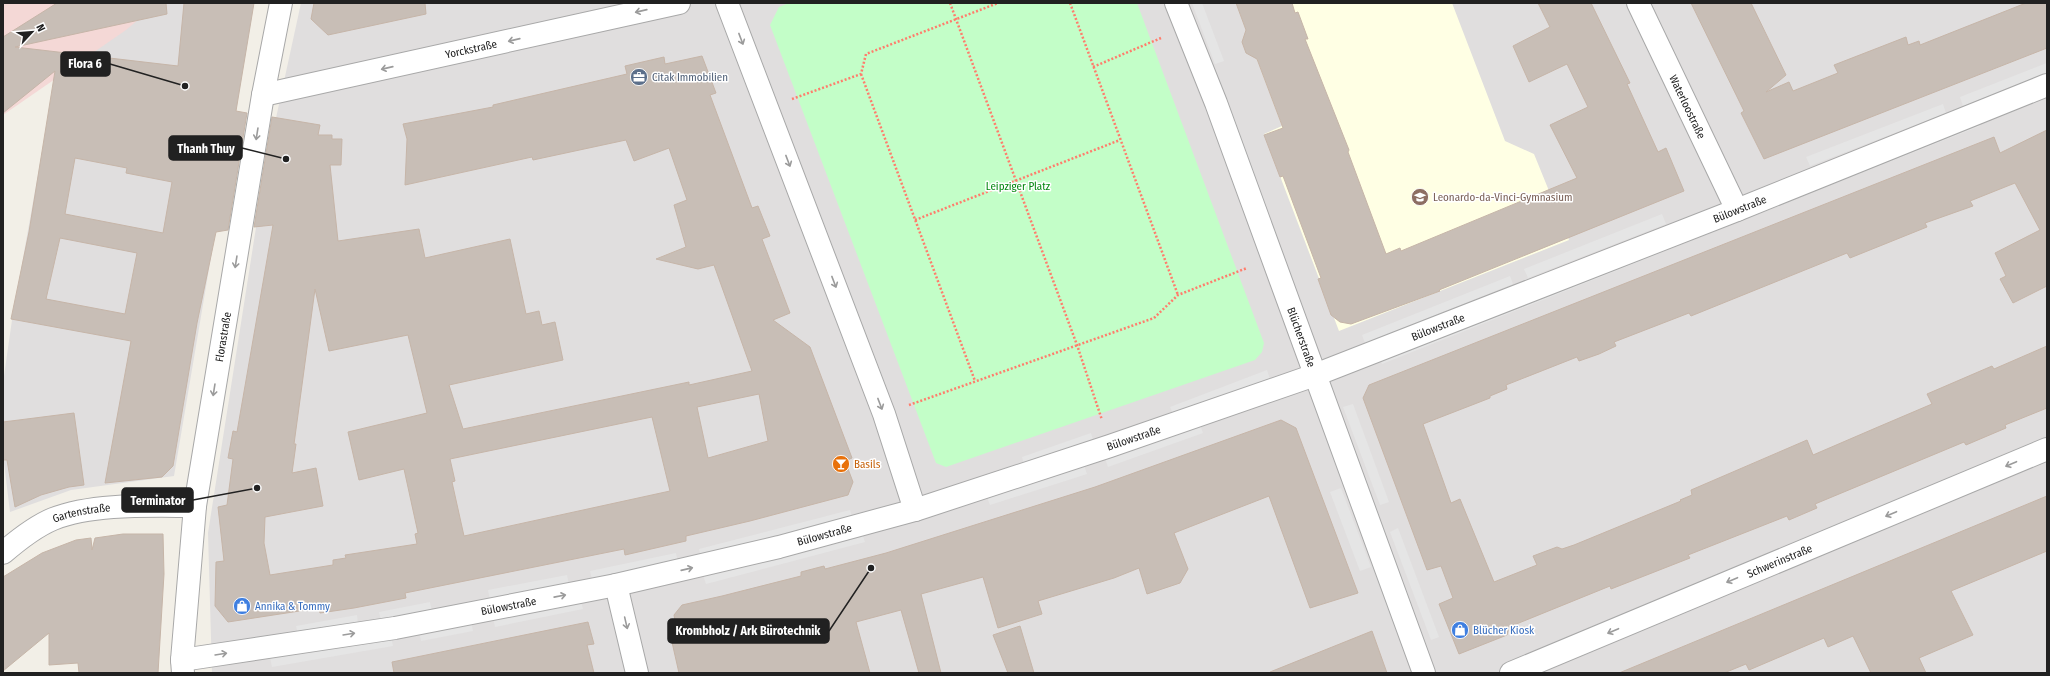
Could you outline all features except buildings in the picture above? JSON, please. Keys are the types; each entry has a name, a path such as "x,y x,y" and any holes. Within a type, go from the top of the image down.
{"street":[{"name":"Florastraße","path":"183,666 195,506 263,95 281,3"},
{"name":"Yorckstraße","path":"263,95 679,3"},
{"path":"727,3 884,414 915,510"},
{"name":"Blücherstraße","path":"1176,3 1216,103 1271,258 1424,673"},
{"name":"Waterloostraße","path":"1638,3 1737,210"},
{"name":"Bülowstraße","path":"183,666 395,628 616,585 779,547 915,510 1110,446 1315,375 1737,210 2047,85"},
{"name":"Schwerinstraße","path":"1511,673 2047,449"},
{"name":"Gartenstraße","path":"3,553 26,534 53,519 82,511 140,506 195,506"},
{"path":"616,585 637,673"}],"path":[{"path":"950,3 1077,345 1110,446"},
{"path":"975,381 860,74 866,54 998,3"},
{"path":"1070,3 1178,295"},
{"path":"1093,66 1185,28"},
{"path":"768,108 860,74"},
{"path":"915,220 1120,140"},
{"path":"884,414 1154,318 1178,295 1271,258"}],"shaded area":[{"path":"3,3 158,3 126,30 3,115"},
{"path":"151,3 254,3 174,476 71,490 10,512 3,455 3,383 12,320 54,84"},
{"path":"301,3 2047,3 2047,673 212,673 208,533 266,164"},
{"path":"1192,3 1202,3 1224,61 1215,64"},
{"name":"Leonardo-da-Vinci-Gymnasium","path":"1236,3 1452,3 1505,141 1534,154 1569,240 1339,331 1264,134 1282,126"},
{"path":"2047,63 2047,73 1963,106 1960,97"},
{"path":"1943,104 1946,113 1810,166 1806,157"},
{"path":"1977,119 1980,126 1831,185 1829,178"},
{"path":"1808,185 1811,193 1382,364 1379,356"},
{"path":"1662,214 1666,224 1528,278 1524,269"},
{"path":"1510,276 1513,284 1365,343 1362,335"},
{"path":"1267,370 1270,379 1174,416 1170,407"},
{"path":"1353,404 1389,502 1380,505 1343,407"},
{"path":"1200,425 1203,433 1108,467 1105,458"},
{"path":"1091,433 1094,443 1025,467 1022,457"},
{"path":"1084,465 1087,474 990,505 987,497"},
{"path":"1341,488 1371,567 1360,571 1330,492"},
{"path":"850,510 852,517 701,557 699,549"},
{"path":"1398,528 1439,637 1431,640 1390,532"},
{"path":"862,533 865,542 706,584 703,575"},
{"path":"676,553 678,562 592,580 590,571"},
{"path":"567,575 569,585 490,600 488,590"},
{"path":"580,599 583,609 495,627 493,617"},
{"path":"430,602 432,611 381,621 379,612"},
{"path":"357,615 358,624 298,635 296,626"},
{"path":"471,621 473,631 421,641 419,632"},
{"path":"391,636 393,646 272,667 270,657"}],"green space":[{"name":"Leipziger Platz","path":"789,3 1137,3 1264,343 1262,352 1255,360 946,467 936,463 770,25 779,7"}],"place":[{"name":"Citak Immobilien","path":"639,77"},
{"name":"Flora 6","path":"185,86"},
{"name":"Thanh Thuy","path":"286,159"},
{"name":"Leonardo-da-Vinci-Gymnasium","path":"1420,197"},
{"name":"Basils","path":"841,464"},
{"name":"Terminator","path":"257,488"},
{"name":"Krombholz / Ark Bürotechnik","path":"871,568"},
{"name":"Annika & Tommy","path":"242,606"},
{"name":"Blücher Kiosk","path":"1460,630"}]}
